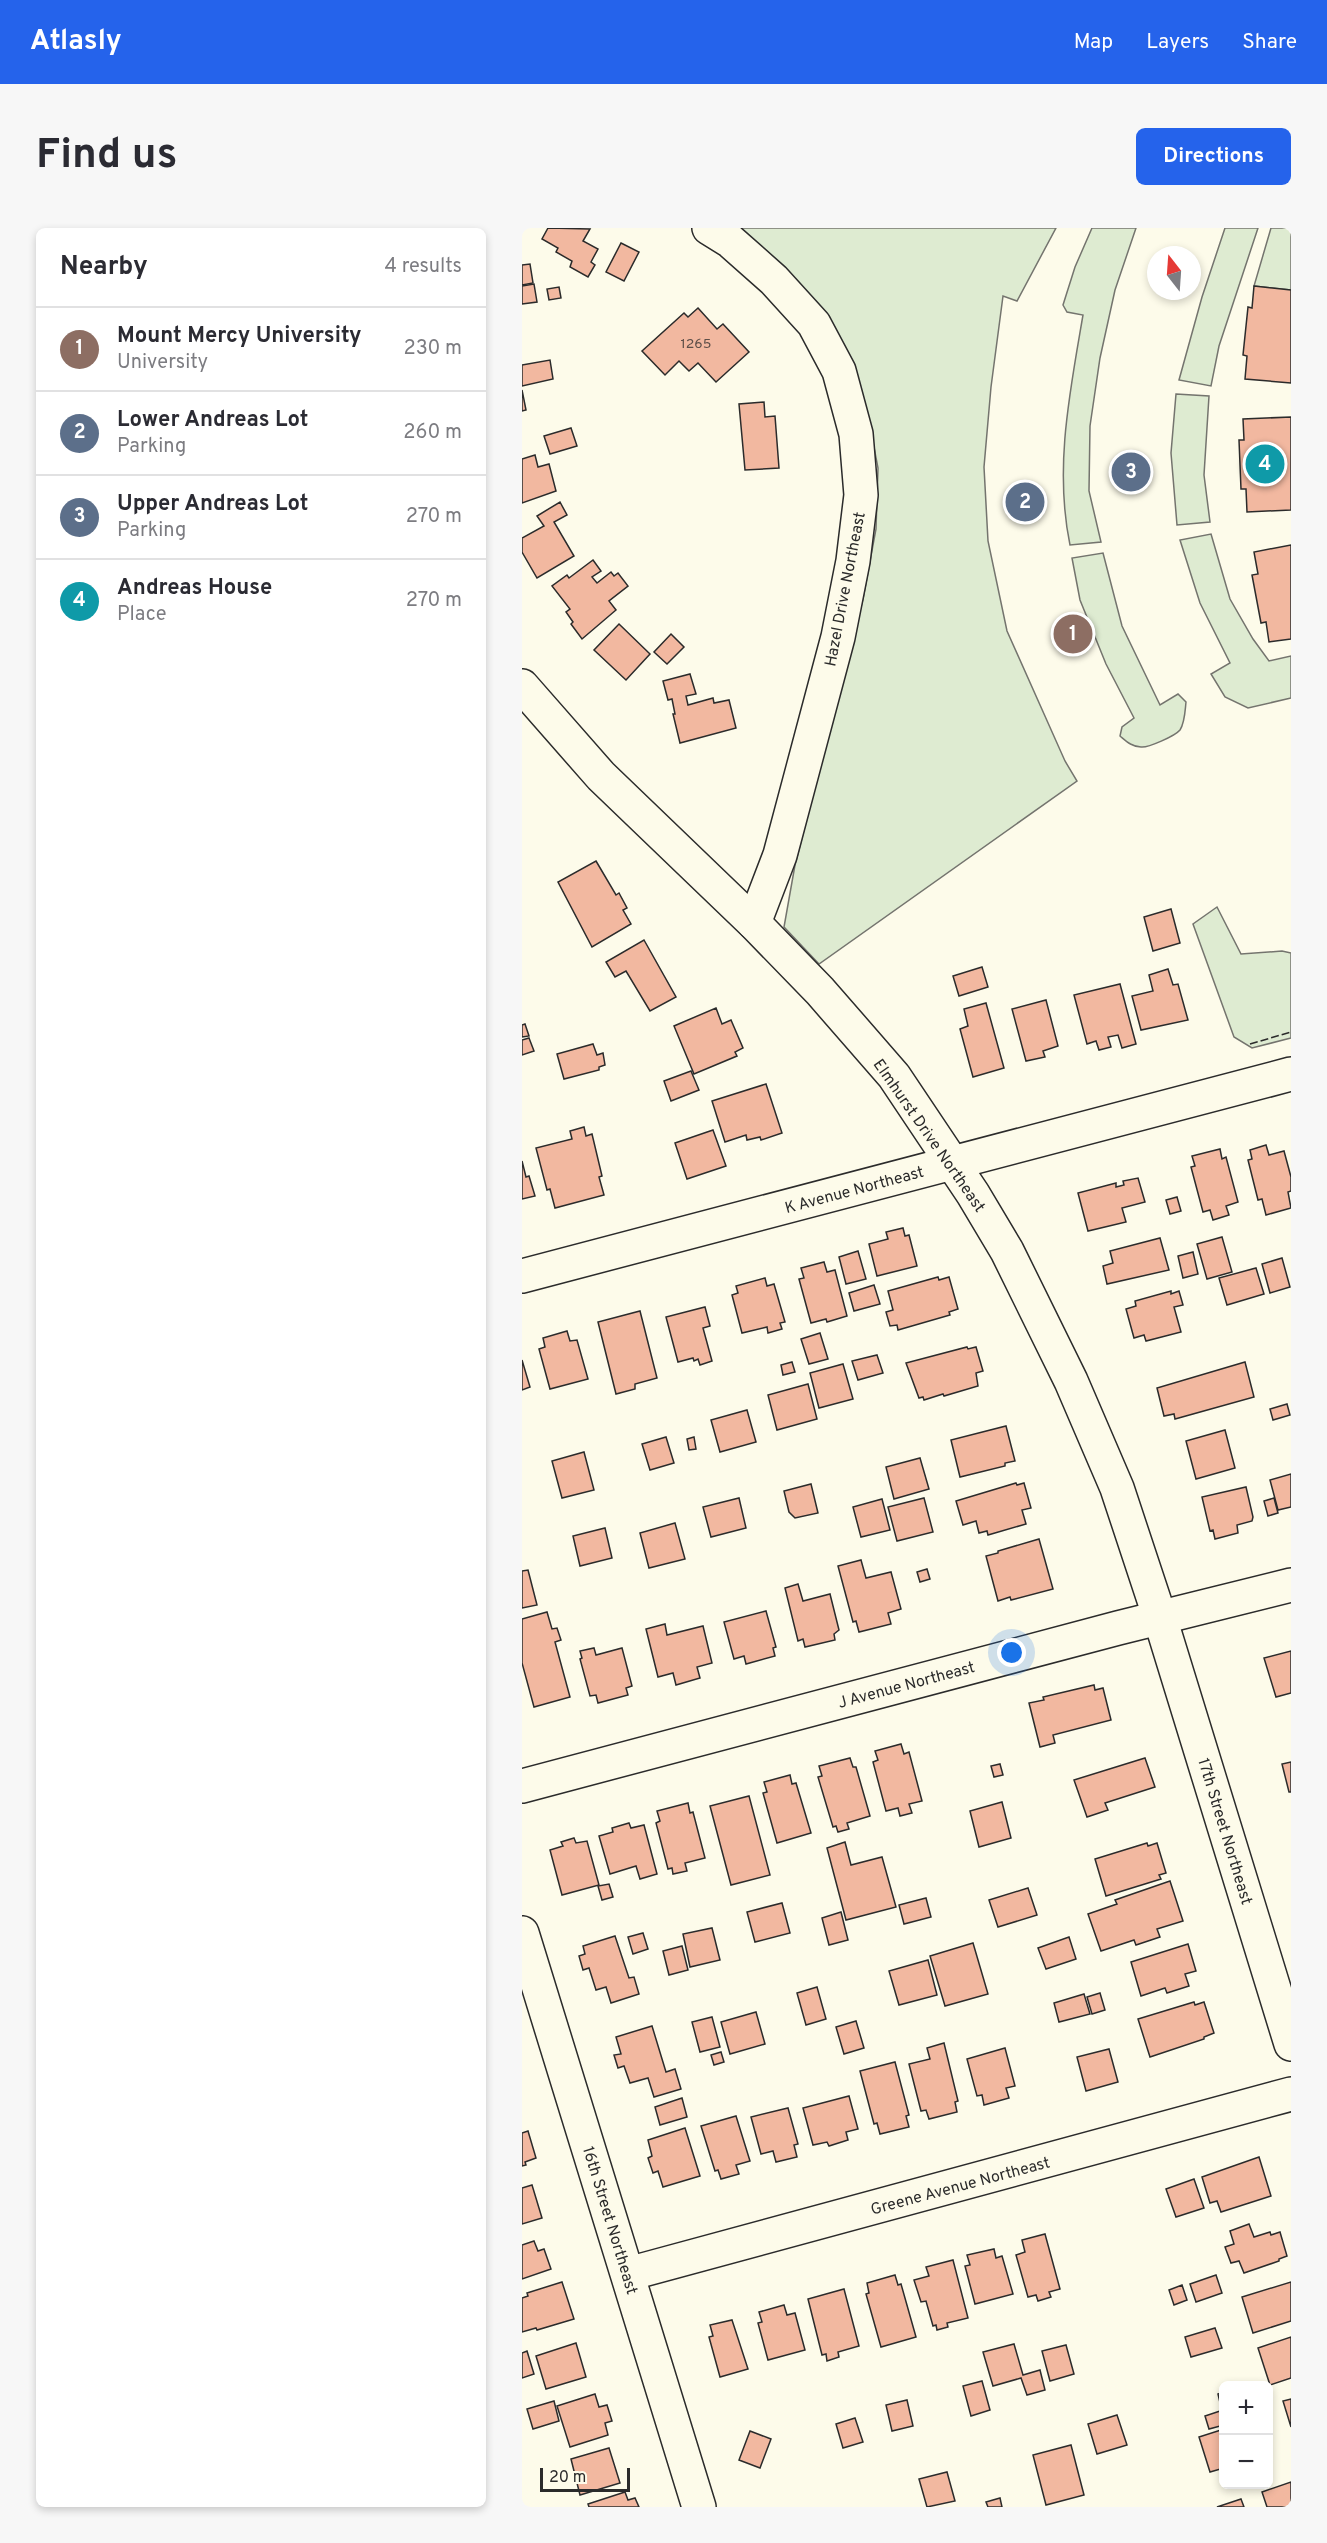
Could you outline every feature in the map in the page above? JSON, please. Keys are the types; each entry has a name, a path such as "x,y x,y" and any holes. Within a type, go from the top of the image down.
{"street":[{"name":"Hazel Drive Northeast","path":"709,228 730,242 774,280 814,324 839,371 856,434 861,495 853,561 838,637 780,855 754,923"},
{"name":"Elmhurst Drive Northeast","path":"522,686 601,776 754,923 820,992 894,1076 953,1163 1007,1251 1071,1381 1117,1488 1160,1618"},
{"name":"K Avenue Northeast","path":"522,1276 1291,1074"},
{"name":"J Avenue Northeast","path":"522,1786 1291,1585"},
{"name":"17th Street Northeast","path":"1160,1618 1291,2044"},
{"name":"16th Street Northeast","path":"522,1933 699,2507"},
{"name":"Greene Avenue Northeast","path":"628,2274 1291,2094"}],"green space":[{"path":"733,228 1056,228 1017,301 1003,296 991,387 984,467 988,541 1007,631 1065,761 1077,781 819,964 784,927 795,865 863,599 876,529 878,468 867,411 852,367"},
{"path":"1092,228 1136,228 1115,290 1100,358 1090,426 1089,491 1101,542 1070,545 1063,487 1064,458 1069,401 1083,315 1067,312 1063,305 1075,267"},
{"path":"1225,228 1258,228 1219,346 1211,386 1179,380 1202,297"},
{"path":"1271,228 1291,228 1291,290 1254,286"},
{"path":"1176,394 1209,396 1204,475 1210,522 1177,525 1171,453"},
{"path":"1211,534 1230,599 1253,639 1269,661 1291,656 1291,698 1248,708 1225,697 1211,674 1230,663 1200,603 1180,540"},
{"path":"1103,553 1122,626 1160,705 1178,694 1186,702 1184,720 1180,730 1155,744 1144,747 1132,745 1120,736 1122,727 1134,718 1106,664 1080,600 1072,558"},
{"path":"1217,907 1241,954 1282,951 1291,953 1291,1038 1252,1048 1234,1037 1193,924"}],"building":[{"path":"548,228 590,229 583,241 598,249 591,262 595,265 588,277 570,267 572,261 556,252 558,248 542,239"},
{"path":"621,243 639,252 624,281 606,272"},
{"path":"530,264 533,283 522,285 522,265"},
{"path":"534,284 537,302 522,304 522,286"},
{"path":"1254,286 1291,290 1291,383 1245,379 1247,356 1243,355 1248,307 1252,308"},
{"path":"559,287 561,298 549,300 547,289"},
{"path":"698,308 717,329 723,324 749,352 716,382 698,363 689,371 679,361 665,375 642,351 684,313 688,317"},
{"path":"550,360 553,379 522,386 522,365"},
{"path":"522,390 526,410 522,411"},
{"path":"764,402 765,417 775,416 779,468 745,470 739,404"},
{"path":"1291,417 1291,510 1247,512 1246,489 1241,489 1239,440 1244,440 1243,419"},
{"path":"571,428 577,446 550,454 544,436"},
{"path":"535,455 538,467 549,464 556,491 522,503 522,459"},
{"path":"560,502 567,515 554,522 574,556 537,578 522,552 522,538 544,526 537,516"},
{"path":"1291,545 1291,639 1269,642 1266,622 1261,623 1252,575 1258,574 1254,552"},
{"path":"593,560 601,571 592,577 597,583 611,572 614,576 618,573 628,586 609,601 616,610 582,639 571,624 573,622 566,612 570,609 552,586 567,575 569,578"},
{"path":"619,624 650,654 626,680 594,650"},
{"path":"671,634 684,647 667,664 654,652"},
{"path":"690,674 696,694 686,696 688,705 713,698 714,703 729,700 736,728 680,743 672,699 668,700 663,681"},
{"path":"596,861 616,895 619,893 627,908 623,910 631,924 592,947 558,882"},
{"path":"1171,909 1180,943 1153,951 1144,917"},
{"path":"644,940 676,997 650,1011 626,971 615,977 606,962"},
{"path":"982,967 988,987 959,996 953,976"},
{"path":"1168,969 1173,985 1178,984 1188,1020 1141,1030 1132,996 1153,991 1149,975"},
{"path":"1120,984 1136,1044 1122,1048 1118,1035 1108,1037 1111,1047 1099,1050 1096,1041 1087,1044 1074,995"},
{"path":"1046,1000 1058,1046 1043,1051 1045,1057 1026,1061 1012,1009"},
{"path":"986,1003 1004,1068 973,1077 960,1029 968,1026 964,1009"},
{"path":"716,1008 722,1024 731,1020 743,1048 735,1052 737,1056 694,1074 674,1026"},
{"path":"525,1024 529,1036 522,1037 522,1025"},
{"path":"529,1038 534,1051 522,1055 522,1040"},
{"path":"593,1044 597,1055 603,1053 605,1065 599,1067 599,1070 564,1079 557,1054"},
{"path":"691,1071 699,1090 671,1101 664,1081"},
{"path":"766,1084 782,1133 761,1140 760,1137 747,1140 746,1135 725,1142 712,1101"},
{"path":"584,1127 586,1136 592,1134 604,1195 555,1208 550,1189 547,1190 536,1148 572,1139 570,1131"},
{"path":"713,1130 726,1166 687,1179 675,1143"},
{"path":"1266,1145 1269,1155 1284,1151 1291,1177 1291,1191 1288,1192 1291,1208 1266,1215 1262,1199 1258,1200 1248,1160 1252,1159 1250,1150"},
{"path":"1220,1149 1222,1159 1226,1157 1238,1202 1226,1206 1229,1215 1213,1220 1210,1210 1203,1212 1191,1167 1195,1166 1192,1156"},
{"path":"522,1161 526,1177 529,1176 535,1196 522,1199"},
{"path":"1138,1178 1145,1202 1122,1208 1126,1222 1088,1231 1078,1193 1116,1183 1116,1187 1124,1185 1123,1181"},
{"path":"1177,1197 1181,1211 1170,1214 1166,1200"},
{"path":"903,1228 905,1236 909,1235 917,1266 877,1276 869,1244 888,1239 886,1232"},
{"path":"1222,1237 1232,1272 1207,1279 1197,1244"},
{"path":"1160,1238 1169,1270 1107,1284 1103,1266 1113,1263 1110,1251"},
{"path":"858,1251 866,1279 846,1284 839,1257"},
{"path":"1193,1252 1198,1274 1183,1278 1178,1256"},
{"path":"1282,1258 1290,1287 1270,1293 1262,1264"},
{"path":"824,1262 827,1272 835,1270 847,1316 827,1322 826,1319 811,1323 799,1279 804,1278 801,1268"},
{"path":"1256,1268 1264,1294 1227,1305 1219,1278"},
{"path":"938,1277 939,1280 949,1277 958,1309 949,1312 950,1315 898,1330 897,1325 890,1326 886,1312 893,1310 888,1291"},
{"path":"765,1278 767,1286 774,1284 785,1322 780,1323 782,1329 768,1333 767,1327 742,1333 732,1295 738,1293 736,1286"},
{"path":"874,1285 880,1304 854,1311 849,1293"},
{"path":"1171,1291 1171,1294 1179,1291 1183,1305 1174,1307 1181,1332 1146,1341 1144,1335 1134,1338 1126,1309 1136,1306 1135,1301"},
{"path":"705,1307 710,1326 703,1328 712,1361 700,1365 698,1359 694,1361 693,1358 678,1362 666,1317"},
{"path":"640,1311 657,1378 635,1384 635,1389 616,1394 598,1322"},
{"path":"567,1331 570,1341 577,1340 588,1379 550,1389 539,1349 545,1347 543,1338"},
{"path":"820,1333 828,1359 809,1364 801,1339"},
{"path":"967,1347 968,1349 976,1347 983,1371 976,1373 978,1386 944,1396 943,1394 924,1400 923,1397 919,1398 906,1363"},
{"path":"877,1355 883,1373 858,1380 852,1361"},
{"path":"522,1360 530,1387 522,1390"},
{"path":"792,1362 795,1372 783,1375 781,1365"},
{"path":"1245,1362 1254,1397 1175,1419 1174,1414 1164,1416 1157,1388"},
{"path":"843,1364 853,1399 819,1408 810,1373"},
{"path":"808,1384 817,1419 777,1430 768,1395"},
{"path":"1287,1404 1290,1415 1273,1420 1270,1409"},
{"path":"747,1410 756,1442 720,1452 711,1420"},
{"path":"1006,1426 1015,1461 1005,1463 1005,1466 960,1477 951,1440"},
{"path":"1225,1430 1235,1468 1196,1479 1186,1441"},
{"path":"666,1437 674,1463 650,1470 642,1444"},
{"path":"694,1437 696,1449 689,1450 687,1439"},
{"path":"584,1452 594,1490 562,1498 552,1461"},
{"path":"920,1458 929,1489 894,1499 886,1467"},
{"path":"1291,1474 1291,1507 1278,1510 1270,1480"},
{"path":"1016,1483 1017,1485 1024,1483 1031,1508 1022,1510 1026,1524 988,1535 987,1531 979,1533 976,1521 963,1525 956,1501"},
{"path":"811,1484 818,1513 795,1518 789,1512 784,1491"},
{"path":"1246,1487 1252,1521 1237,1525 1238,1533 1215,1539 1213,1530 1210,1531 1202,1497"},
{"path":"739,1498 746,1528 711,1537 703,1507"},
{"path":"924,1498 933,1532 897,1541 888,1507"},
{"path":"1274,1498 1278,1513 1268,1516 1264,1501"},
{"path":"882,1499 890,1530 861,1537 853,1507"},
{"path":"675,1523 685,1559 649,1568 640,1533"},
{"path":"605,1528 612,1558 580,1566 573,1536"},
{"path":"1039,1539 1053,1589 998,1601 986,1556"},
{"path":"861,1560 866,1578 891,1572 901,1609 888,1613 891,1624 859,1632 856,1621 853,1622 838,1566"},
{"path":"927,1569 930,1579 920,1582 917,1572"},
{"path":"528,1570 537,1605 522,1608 522,1571"},
{"path":"798,1584 803,1601 830,1594 839,1630 834,1634 835,1640 805,1647 803,1639 798,1641 785,1588"},
{"path":"766,1611 776,1647 773,1648 775,1656 746,1664 744,1656 734,1659 724,1622"},
{"path":"547,1612 552,1629 557,1628 561,1640 555,1642 570,1697 534,1707 522,1663 522,1619"},
{"path":"665,1624 667,1635 703,1626 712,1663 697,1667 700,1678 676,1685 673,1673 658,1677 646,1629"},
{"path":"594,1648 596,1655 622,1648 632,1686 626,1688 628,1695 598,1703 596,1695 590,1696 580,1651"},
{"path":"1291,1651 1291,1693 1276,1697 1264,1658"},
{"path":"1094,1685 1095,1690 1103,1688 1111,1720 1053,1735 1055,1743 1040,1747 1029,1703 1044,1700 1043,1697"},
{"path":"901,1744 904,1754 909,1752 922,1801 909,1804 912,1813 900,1816 898,1808 886,1811 873,1762 878,1760 875,1751"},
{"path":"850,1758 853,1767 856,1767 870,1816 847,1823 849,1829 838,1832 836,1826 833,1827 818,1777 822,1776 819,1766"},
{"path":"1145,1758 1155,1787 1105,1803 1108,1810 1087,1817 1074,1780"},
{"path":"1291,1762 1291,1792 1289,1792 1282,1764"},
{"path":"1000,1764 1003,1775 994,1777 991,1766"},
{"path":"790,1775 792,1784 796,1783 811,1833 777,1843 763,1793 767,1792 764,1782"},
{"path":"749,1796 770,1875 731,1885 710,1806"},
{"path":"1002,1802 1011,1838 979,1847 970,1811"},
{"path":"688,1803 690,1813 693,1812 705,1858 685,1863 687,1871 673,1874 672,1868 668,1869 656,1823 660,1821 657,1811"},
{"path":"629,1823 631,1828 644,1825 657,1874 640,1879 636,1866 610,1874 599,1836 613,1832 612,1828"},
{"path":"574,1838 576,1843 587,1841 599,1885 562,1895 550,1850 563,1846 561,1842"},
{"path":"845,1842 851,1865 882,1857 896,1907 846,1920 827,1848"},
{"path":"1147,1843 1148,1846 1157,1843 1166,1873 1159,1875 1161,1879 1106,1896 1095,1859"},
{"path":"1170,1881 1183,1921 1157,1929 1160,1937 1136,1945 1134,1940 1101,1951 1088,1914 1117,1904 1115,1900"},
{"path":"609,1884 613,1897 602,1900 598,1886"},
{"path":"1028,1888 1037,1915 998,1927 989,1900"},
{"path":"926,1898 931,1917 904,1924 899,1905"},
{"path":"782,1903 790,1933 755,1942 747,1912"},
{"path":"841,1912 848,1940 829,1945 822,1918"},
{"path":"712,1928 720,1960 690,1967 683,1934"},
{"path":"643,1933 648,1949 633,1954 628,1937"},
{"path":"615,1936 629,1978 634,1977 639,1994 611,2003 606,1987 596,1990 589,1968 583,1970 579,1956 585,1954 583,1946"},
{"path":"1069,1937 1076,1959 1046,1969 1038,1948"},
{"path":"973,1943 988,1994 945,2006 930,1956"},
{"path":"1188,1944 1196,1971 1185,1974 1189,1986 1167,1993 1165,1988 1141,1996 1131,1962"},
{"path":"682,1946 688,1970 669,1975 663,1951"},
{"path":"928,1960 937,1995 899,2005 889,1971"},
{"path":"817,1987 826,2019 806,2025 797,1993"},
{"path":"1100,1993 1105,2010 1092,2014 1087,1997"},
{"path":"1084,1994 1090,2014 1059,2022 1054,2003"},
{"path":"1194,2002 1195,2005 1204,2002 1214,2033 1204,2039 1150,2057 1138,2019"},
{"path":"756,2012 765,2044 730,2054 721,2022"},
{"path":"712,2017 720,2047 700,2052 692,2022"},
{"path":"856,2021 864,2048 844,2054 836,2027"},
{"path":"652,2026 666,2072 675,2069 681,2089 654,2097 648,2078 630,2083 624,2066 618,2068 614,2055 621,2054 616,2037"},
{"path":"944,2043 958,2101 955,2102 957,2112 929,2119 926,2110 921,2111 909,2064 930,2059 927,2048"},
{"path":"1005,2048 1015,2086 1006,2088 1009,2098 984,2105 982,2095 977,2096 967,2059"},
{"path":"1109,2049 1118,2082 1086,2091 1077,2057"},
{"path":"721,2052 724,2062 714,2065 711,2055"},
{"path":"895,2062 909,2115 906,2116 909,2127 880,2134 877,2123 874,2124 860,2071"},
{"path":"849,2096 858,2129 846,2132 848,2140 829,2146 827,2142 813,2145 803,2108"},
{"path":"682,2098 687,2117 660,2125 655,2107"},
{"path":"788,2108 798,2144 794,2145 797,2157 776,2162 773,2151 761,2154 751,2117"},
{"path":"736,2116 750,2161 736,2165 739,2174 721,2179 718,2170 715,2171 701,2126"},
{"path":"685,2128 700,2176 663,2187 658,2171 653,2173 648,2158 652,2156 648,2140"},
{"path":"528,2131 536,2158 525,2162 526,2165 522,2166 522,2133"},
{"path":"1259,2157 1271,2196 1221,2212 1217,2201 1210,2203 1202,2177"},
{"path":"1194,2179 1204,2208 1176,2217 1166,2189"},
{"path":"532,2185 542,2218 522,2224 522,2188"},
{"path":"1249,2224 1254,2237 1270,2232 1271,2235 1280,2232 1287,2256 1244,2273 1239,2261 1231,2263 1225,2247 1234,2244 1230,2231"},
{"path":"1045,2234 1060,2289 1049,2292 1051,2297 1038,2301 1036,2295 1028,2297 1016,2255 1025,2252 1022,2240"},
{"path":"534,2241 538,2251 544,2249 551,2269 522,2279 522,2245"},
{"path":"994,2249 996,2258 1002,2256 1013,2294 975,2304 965,2266 970,2265 967,2255"},
{"path":"953,2260 968,2318 947,2323 948,2327 937,2330 936,2325 933,2326 926,2301 921,2302 914,2280 929,2276 926,2267"},
{"path":"895,2275 898,2285 901,2284 916,2337 881,2347 866,2294 869,2293 867,2283"},
{"path":"1216,2275 1222,2293 1196,2302 1190,2284"},
{"path":"562,2282 574,2319 522,2332 522,2298 528,2296 527,2293"},
{"path":"1291,2282 1291,2321 1253,2333 1242,2297"},
{"path":"1182,2285 1187,2300 1174,2305 1169,2290"},
{"path":"844,2289 859,2346 838,2352 839,2357 827,2361 826,2354 822,2355 808,2299"},
{"path":"784,2305 787,2315 795,2313 805,2350 768,2360 758,2323 762,2322 759,2312"},
{"path":"732,2320 748,2369 720,2377 709,2337 713,2336 710,2325"},
{"path":"1215,2328 1222,2348 1191,2357 1185,2337"},
{"path":"1291,2337 1291,2378 1273,2384 1273,2381 1269,2381 1258,2348"},
{"path":"576,2343 586,2377 546,2389 536,2356"},
{"path":"1014,2344 1023,2375 1040,2370 1045,2390 1027,2395 1021,2378 993,2386 983,2352"},
{"path":"1066,2345 1074,2374 1050,2381 1042,2351"},
{"path":"527,2351 534,2374 522,2378 522,2353"},
{"path":"982,2381 990,2410 971,2416 963,2386"},
{"path":"595,2394 599,2407 607,2405 612,2421 605,2423 608,2435 570,2447 557,2406"},
{"path":"1291,2399 1291,2427 1283,2401"},
{"path":"907,2400 913,2426 892,2431 886,2405"},
{"path":"554,2401 559,2421 533,2429 527,2409"},
{"path":"1219,2411 1219,2426 1209,2429 1205,2416"},
{"path":"1117,2415 1127,2445 1097,2454 1088,2424"},
{"path":"855,2418 863,2442 843,2448 836,2424"},
{"path":"750,2431 771,2439 760,2468 739,2460"},
{"path":"1219,2431 1219,2469 1210,2472 1199,2437"},
{"path":"1071,2445 1084,2495 1046,2505 1033,2455"},
{"path":"609,2448 620,2483 580,2495 571,2459"},
{"path":"947,2472 955,2501 927,2507 919,2479"},
{"path":"1291,2482 1291,2507 1267,2507 1262,2492"},
{"path":"625,2492 628,2500 635,2498 639,2507 589,2507 588,2504"},
{"path":"1000,2498 1002,2507 988,2507 986,2502"},
{"path":"1241,2499 1244,2507 1217,2507"}],"fence":[{"path":"1250,1044 1291,1032"}],"place":[{"name":"Andreas House","path":"1265,464"},
{"name":"Upper Andreas Lot","path":"1131,472"},
{"name":"Lower Andreas Lot","path":"1025,502"},
{"name":"Mount Mercy University","path":"1073,634"}]}
